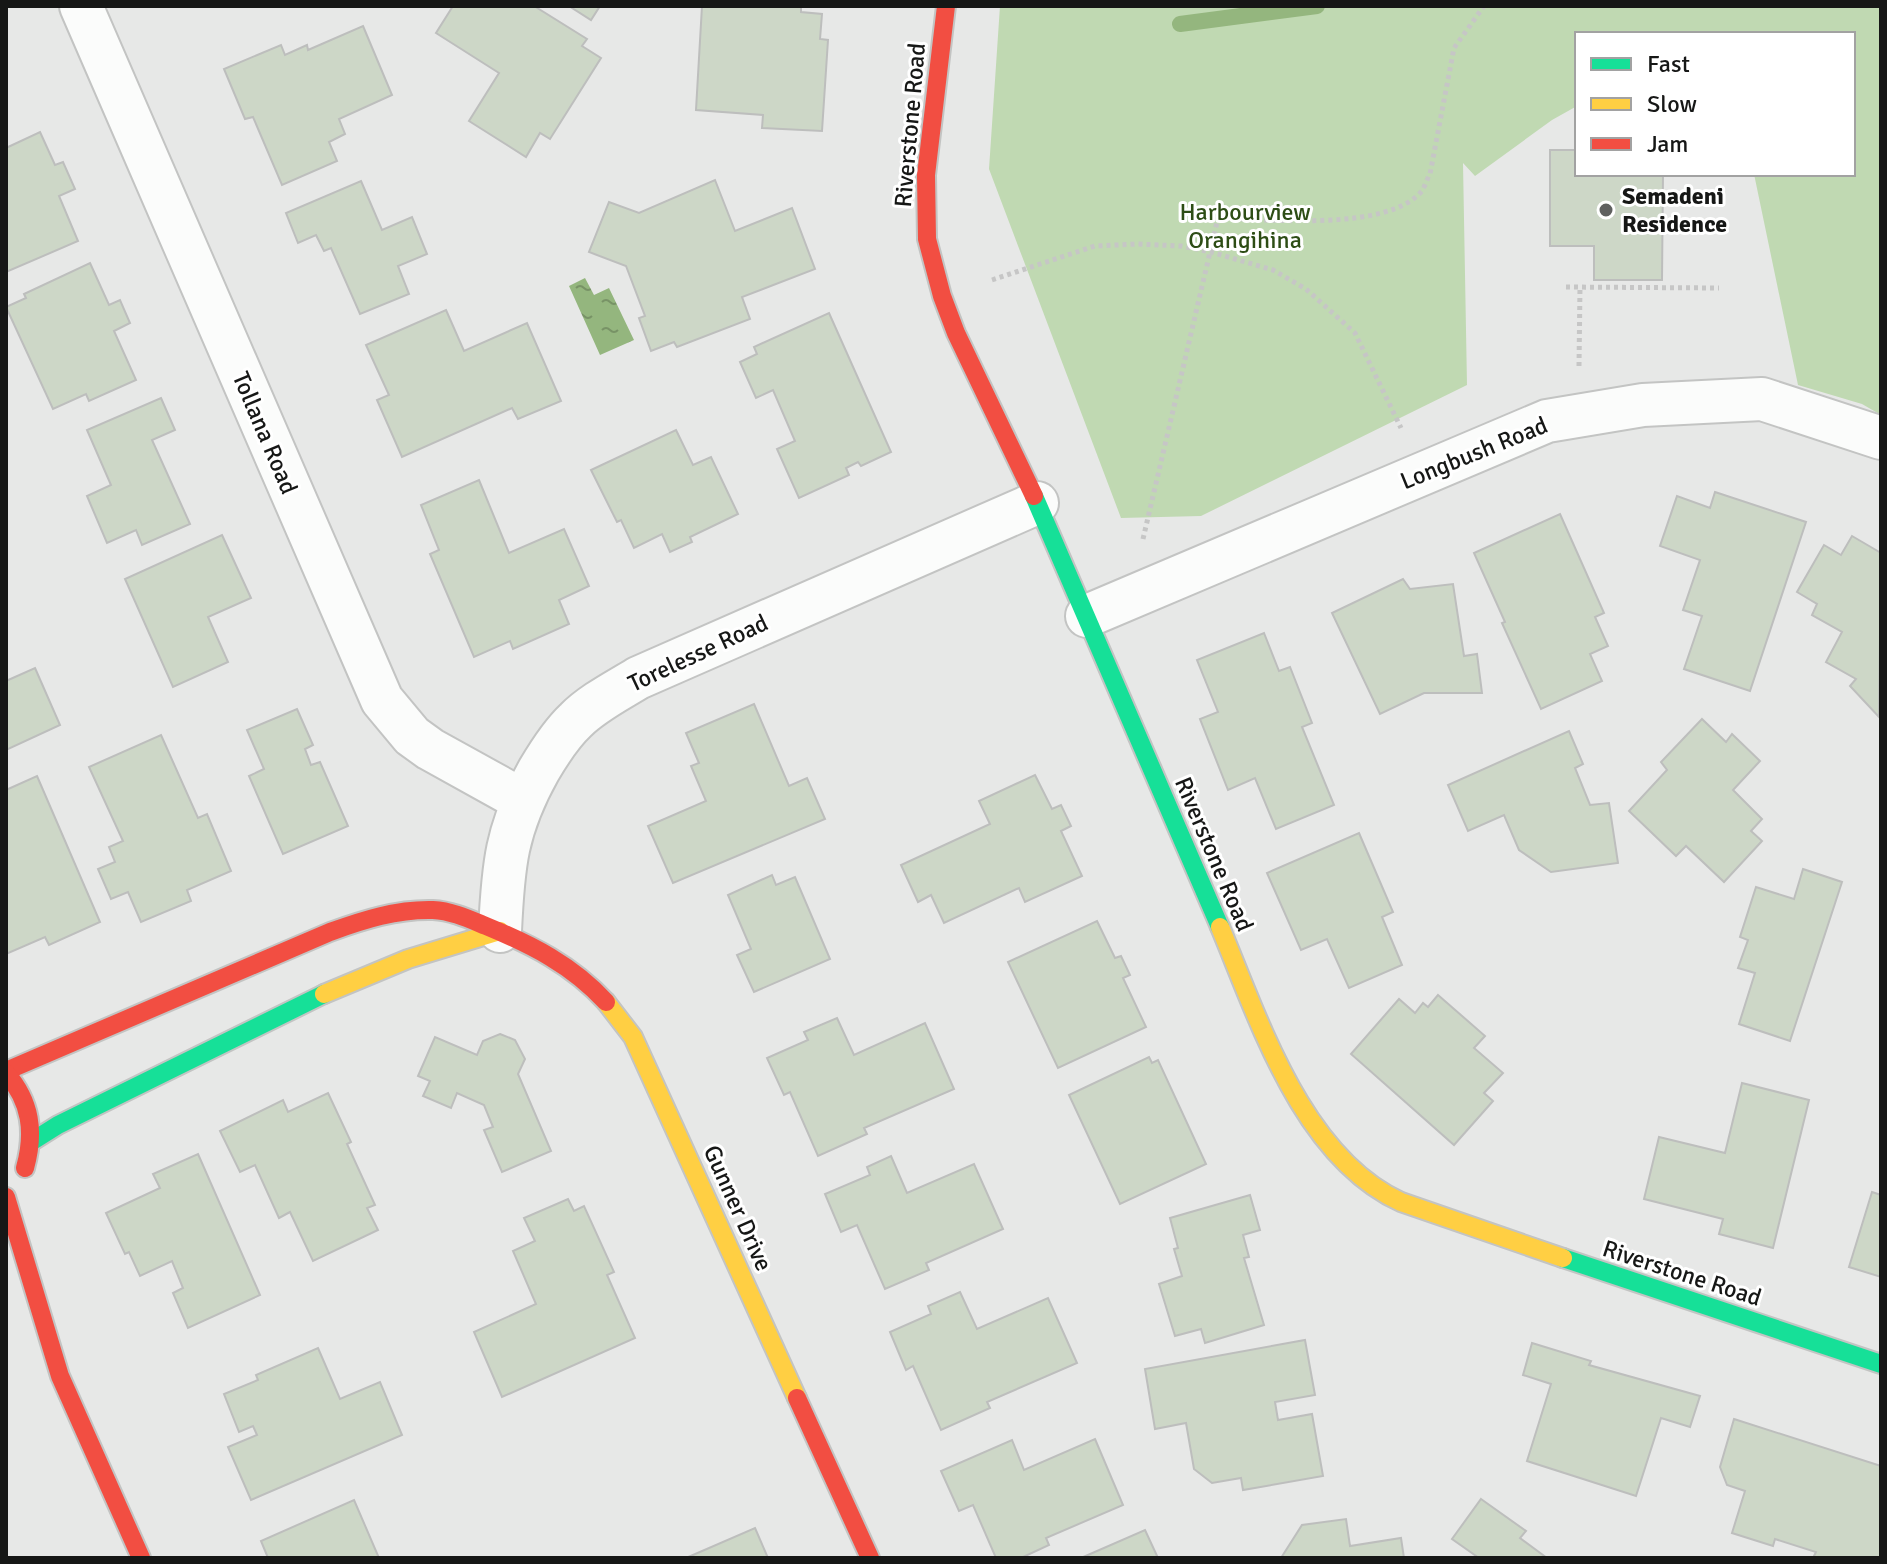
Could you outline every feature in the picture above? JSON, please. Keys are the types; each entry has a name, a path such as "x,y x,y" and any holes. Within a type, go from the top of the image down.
{"street":[{"name":"Tollana Road","path":"81,6 382,700 412,736 522,800"},
{"name":"Riverstone Road","path":"946,6 926,175 927,239 956,333 1087,616 1278,1065 1306,1115 1339,1154 1380,1192 1421,1211 1881,1364"},
{"name":"Longbush Road","path":"1087,616 1547,421 1643,405 1762,399 1881,438"},
{"name":"Torelesse Road","path":"500,931 505,860 522,800 551,751 575,721 596,704 638,678 1037,503"},
{"name":"Gunner Drive","path":"6,1072 332,931 397,912 436,910 470,919 531,943 556,957 586,979 633,1037 870,1558"},
{"path":"31,1142 58,1125 297,1005 408,959 500,931"},
{"path":"6,1072 21,1091 32,1129 24,1171 6,1196 60,1376 141,1558"},
{"path":"25,1330 60,1376"}],"path":[{"path":"1143,541 1218,218 1354,218 1381,214 1405,204 1422,190 1430,174 1454,48 1484,6"},
{"path":"992,280 1095,246 1167,245 1211,252 1273,270 1306,289 1355,333 1405,436"},
{"path":"1566,287 1719,288"},
{"path":"1579,369 1580,287"}],"green space":[{"name":"Harbourview Orangihina","path":"1000,6 1881,6 1881,415 1862,404 1798,385 1754,176 1855,176 1855,32 1575,32 1575,107 1552,120 1475,176 1463,163 1467,385 1201,516 1121,518 989,169"}],"water":[{"path":"585,278 594,295 609,288 634,340 600,355 569,286"}],"building":[{"path":"453,6 534,6 587,39 582,46 601,58 550,139 540,133 526,157 469,121 499,73 436,33"},
{"path":"569,6 600,6 591,20"},
{"path":"702,6 801,6 801,12 822,14 820,39 828,40 822,131 762,128 763,115 696,110"},
{"path":"363,26 392,95 339,119 345,134 329,142 337,161 282,185 253,117 245,119 224,69 281,45 285,55 307,45 308,50"},
{"path":"40,132 55,165 63,162 75,189 59,196 78,241 6,272 6,148"},
{"name":"Semadeni Residence","path":"1550,150 1575,150 1575,176 1663,176 1662,280 1594,280 1594,246 1550,246"},
{"path":"715,180 735,231 792,208 815,269 742,297 750,319 677,347 674,342 651,351 639,318 645,316 626,266 589,252 609,202 639,213"},
{"path":"361,181 382,230 412,217 427,254 398,266 409,294 360,314 331,248 324,251 316,235 298,243 286,213"},
{"path":"90,263 109,305 120,300 130,323 114,331 136,380 89,401 86,394 53,409 6,307 26,298 24,294"},
{"path":"446,310 464,351 527,323 561,401 518,419 512,408 402,457 377,400 389,395 366,345"},
{"path":"829,313 891,452 861,466 858,462 846,468 849,475 799,498 777,449 795,441 773,390 756,398 740,362 757,354 754,347"},
{"path":"161,398 175,430 152,440 190,524 142,545 136,530 107,543 87,496 111,485 87,430"},
{"path":"676,430 693,465 711,457 738,514 690,537 692,542 670,552 662,534 634,548 591,470"},
{"path":"479,480 509,553 564,529 589,586 559,600 569,624 513,649 510,641 474,657 430,554 439,550 421,505"},
{"path":"1715,492 1806,522 1750,691 1684,669 1702,616 1683,610 1700,560 1660,546 1677,496 1710,508"},
{"path":"1560,514 1604,613 1595,617 1608,646 1590,654 1602,681 1541,709 1474,553"},
{"path":"222,535 251,598 208,617 228,662 173,687 125,579"},
{"path":"1852,536 1881,553 1879,717 1850,686 1856,679 1826,662 1842,632 1812,615 1817,604 1797,592 1824,545 1841,555"},
{"path":"1403,579 1410,589 1453,584 1464,656 1477,654 1482,693 1424,693 1380,714 1332,613"},
{"path":"1264,633 1279,671 1290,667 1312,723 1302,727 1334,805 1276,829 1255,778 1228,790 1200,719 1218,712 1197,660"},
{"path":"35,668 60,725 6,750 6,681"},
{"path":"754,704 789,786 807,778 825,819 673,883 648,826 706,801 691,766 699,763 686,733"},
{"path":"297,709 313,745 305,749 311,765 320,762 348,826 283,854 249,776 264,769 247,730"},
{"path":"1702,719 1726,742 1732,734 1760,761 1733,790 1762,819 1751,831 1762,841 1724,882 1686,846 1676,856 1629,811 1667,770 1661,762"},
{"path":"1569,731 1583,764 1575,768 1590,805 1609,803 1618,863 1551,872 1519,850 1504,815 1468,831 1448,785"},
{"path":"161,735 198,818 207,814 231,871 187,890 191,901 141,922 128,892 111,899 98,869 115,862 109,847 123,841 89,767"},
{"path":"1035,775 1052,809 1061,805 1071,826 1061,831 1082,876 1025,902 1019,888 944,923 931,895 918,902 901,865 990,824 979,801"},
{"path":"37,776 100,922 49,945 45,937 6,954 6,790"},
{"path":"1359,833 1393,912 1382,917 1402,965 1349,988 1327,939 1301,950 1267,873"},
{"path":"1803,869 1842,882 1790,1041 1739,1024 1755,973 1738,968 1748,940 1740,937 1756,887 1794,899"},
{"path":"772,875 776,885 795,877 830,959 754,992 737,955 751,949 728,895"},
{"path":"1097,921 1115,958 1121,956 1130,975 1123,978 1146,1027 1058,1068 1008,962"},
{"path":"1438,995 1485,1036 1474,1048 1503,1073 1484,1093 1493,1101 1454,1145 1351,1054 1399,999 1415,1013 1423,1003 1428,1007"},
{"path":"837,1018 854,1055 925,1023 954,1089 864,1128 867,1134 818,1156 790,1092 784,1095 767,1058 808,1040 804,1032"},
{"path":"500,1034 515,1040 525,1059 518,1074 551,1151 502,1172 484,1130 493,1127 484,1105 457,1093 451,1108 423,1096 430,1081 418,1076 435,1037 477,1055 483,1041"},
{"path":"1149,1057 1152,1063 1158,1060 1206,1164 1120,1204 1069,1095"},
{"path":"1742,1083 1809,1100 1773,1248 1719,1234 1723,1219 1644,1199 1659,1137 1725,1153"},
{"path":"328,1093 375,1205 367,1208 378,1230 313,1261 290,1212 279,1218 255,1165 240,1172 220,1131 283,1100 288,1112"},
{"path":"198,1154 260,1295 188,1328 173,1293 183,1288 172,1261 140,1276 129,1252 125,1254 106,1213 160,1188 153,1174"},
{"path":"891,1156 907,1193 974,1164 1003,1229 926,1263 929,1270 885,1289 857,1225 841,1232 825,1194 870,1175 867,1167"},
{"path":"1872,1192 1881,1195 1881,1277 1849,1267"},
{"path":"1250,1195 1260,1230 1243,1235 1249,1257 1244,1258 1264,1325 1205,1343 1201,1329 1175,1336 1159,1284 1182,1276 1170,1218"},
{"path":"568,1199 574,1211 584,1206 614,1272 607,1275 635,1338 502,1397 474,1332 536,1304 513,1251 535,1241 524,1218"},
{"path":"960,1292 977,1329 1048,1298 1077,1363 987,1402 990,1408 941,1430 913,1366 906,1370 890,1332 931,1314 928,1306"},
{"path":"1305,1340 1315,1395 1275,1402 1278,1420 1312,1414 1323,1476 1243,1490 1241,1478 1212,1483 1194,1469 1186,1423 1155,1429 1145,1369"},
{"path":"1532,1343 1591,1361 1589,1365 1700,1396 1690,1427 1661,1418 1636,1496 1527,1461 1551,1384 1523,1375"},
{"path":"318,1348 340,1399 380,1382 402,1435 251,1500 228,1447 257,1435 253,1426 239,1432 224,1394 258,1380 256,1375"},
{"path":"1734,1419 1881,1466 1880,1558 1813,1558 1816,1552 1775,1539 1773,1546 1732,1533 1745,1491 1727,1485 1720,1467"},
{"path":"1095,1439 1123,1505 1046,1538 1049,1545 1021,1558 996,1558 973,1505 959,1511 941,1471 1012,1440 1024,1470"},
{"path":"1481,1499 1526,1531 1520,1538 1547,1558 1479,1558 1452,1539"},
{"path":"354,1500 379,1558 268,1558 261,1541"},
{"path":"1346,1519 1350,1546 1401,1538 1404,1558 1281,1558 1302,1525"},
{"path":"755,1528 768,1558 686,1558"},
{"path":"1145,1530 1158,1558 1081,1558"}],"waterway":[{"path":"1180,24 1317,6"}],"traffic: fast":[{"path":"1034,496 1220,927"},
{"path":"31,1142 58,1125 324,994"},
{"path":"1563,1258 1881,1364"}],"traffic: slow":[{"path":"1220,927 1268,1043 1288,1082 1336,1153 1366,1181 1401,1202 1563,1258"},
{"path":"324,994 408,959 500,931"},
{"path":"606,1002 633,1037 797,1398"}],"traffic: jam":[{"path":"946,6 926,175 927,239 942,296 956,333 1034,496"},
{"path":"6,1071 330,932 406,911 447,912 503,933 565,967 606,1002"},
{"path":"6,1073 21,1095 29,1118 30,1142 25,1168"},
{"path":"6,1197 60,1376 141,1558"},
{"path":"797,1398 870,1558"}],"place":[{"name":"Semadeni Residence","path":"1606,210"}]}
